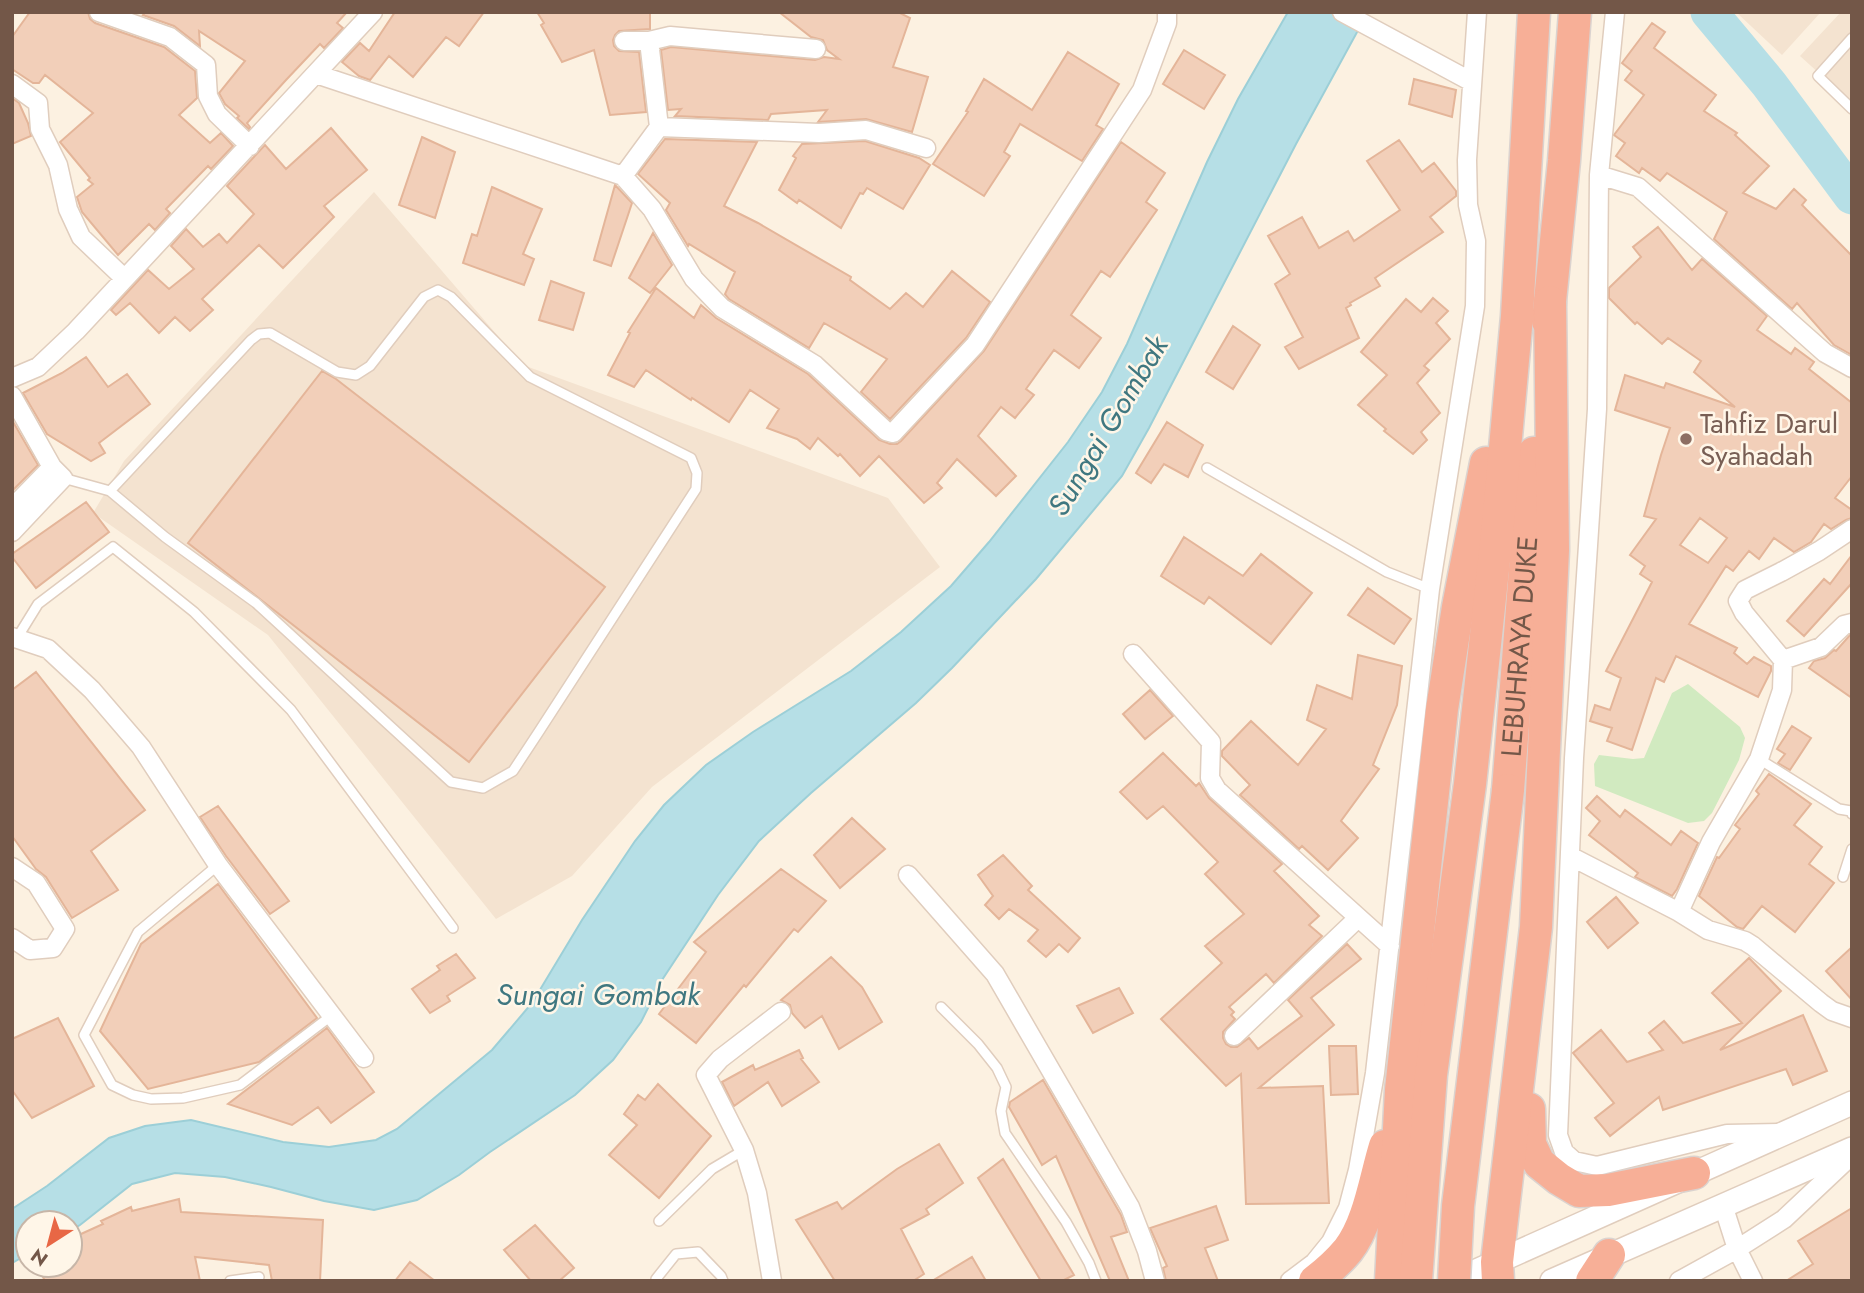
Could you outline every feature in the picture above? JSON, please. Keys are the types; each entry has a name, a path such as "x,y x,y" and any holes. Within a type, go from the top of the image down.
{"highway":[{"name":"LEBUHRAYA DUKE","path":"1416,1281 1431,1075 1470,784 1499,514 1517,316 1534,12"},
{"name":"LEBUHRAYA DUKE","path":"1454,1281 1458,1206 1508,790 1529,506 1564,161 1574,16"},
{"path":"1497,1271 1536,927 1553,550 1550,302"},
{"path":"1391,1281 1401,1090 1442,709 1458,607 1517,316"},
{"path":"1521,1066 1528,1100 1530,1144 1539,1163 1559,1179 1579,1191 1589,1191 1608,1190 1694,1173"},
{"path":"1315,1281 1349,1249 1359,1232 1401,1090"}],"street":[{"path":"99,12 170,37 206,65 208,96 217,114 250,146"},
{"path":"12,378 38,367 76,331 373,12"},
{"path":"316,74 623,176 652,209 694,279 722,308 815,365 887,431 893,433 975,345 1128,112 1142,90 1167,23 1167,12"},
{"path":"1342,12 1472,82"},
{"path":"1290,1281 1314,1263 1331,1242 1348,1208 1376,1073 1430,589 1475,306 1476,242 1468,205 1467,160 1477,12"},
{"path":"1615,12 1600,175 1597,409 1574,758 1558,1135 1564,1152 1574,1161 1597,1167 1727,1134 1786,1133"},
{"path":"624,41 649,41 670,36 817,49"},
{"path":"623,176 659,127 649,41"},
{"path":"12,84 38,103 40,129 58,164 68,209 81,237 124,278"},
{"path":"659,127 819,133 866,130 926,148"},
{"path":"1600,175 1638,187 1825,353 1852,368"},
{"path":"12,396 57,473"},
{"path":"12,508 57,473"},
{"path":"12,532 57,473"},
{"path":"1679,912 1711,842 1759,759 1782,690 1783,660 1744,613 1738,601 1745,590 1819,551 1852,529"},
{"path":"1783,660 1821,647 1844,625 1852,623"},
{"path":"15,638 48,649 92,690 141,747 218,865 364,1058"},
{"path":"1133,654 1211,742 1210,778 1217,790 1390,946"},
{"path":"1570,856 1679,912 1708,930 1745,941 1832,1011 1852,1017"},
{"path":"12,867 36,883 65,929 52,948 30,950 12,938"},
{"path":"908,875 995,974 1130,1207 1155,1281"},
{"path":"1234,1036 1358,918"},
{"path":"772,1281 757,1193 744,1150 706,1075 720,1059 781,1012"},
{"path":"1454,1281 1497,1271 1694,1173 1852,1103"},
{"path":"1552,1281 1601,1268 1723,1205 1852,1149"},
{"path":"1679,1281 1784,1219 1852,1155"},
{"path":"1723,1205 1737,1249 1753,1281"}],"lane":[{"path":"1852,38 1818,76 1852,109"},
{"path":"57,473 110,491 165,537 256,603 451,782 483,788 513,771 696,489 697,473 691,458 530,377 451,297 438,290 424,297 370,366 356,375 337,372 270,333 259,334 110,491"},
{"path":"1206,468 1387,572 1430,589"},
{"path":"15,638 38,604 113,547 194,612 291,710 453,928"},
{"path":"1759,759 1839,809 1851,811 1852,814"},
{"path":"1843,877 1852,849"},
{"path":"218,865 138,932 84,1035 112,1084 133,1095 151,1099 183,1098 240,1085 331,1016"},
{"path":"941,1007 978,1044 997,1068 1006,1087 1001,1111 1005,1133 1066,1222 1096,1281"},
{"path":"659,1221 712,1169 744,1150"},
{"path":"656,1281 676,1254 698,1252 723,1281"},
{"path":"230,1281 259,1277"}],"shaded area":[{"path":"1736,12 1821,12 1782,55"},
{"path":"1841,12 1852,12 1852,109 1800,56"},
{"path":"374,192 523,365 888,498 940,567 652,787 572,876 496,919 268,635 93,513 124,461"}],"green space":[{"path":"1688,684 1740,727 1745,738 1739,760 1712,813 1704,821 1688,823 1595,786 1594,764 1599,755 1644,758 1672,693"}],"water":[{"name":"Sungai Gombak","path":"1288,12 1368,12 1122,476 1036,579 952,668 759,841 718,895 662,980 641,1022 613,1060 575,1095 459,1175 417,1200 374,1210 225,1177 175,1173 132,1184 84,1222 84,1209 14,1209 12,1263 12,1209 47,1186 109,1138 145,1126 191,1120 283,1142 329,1147 376,1140 397,1129 492,1050 532,1003 582,920 635,841 664,805 706,765 753,732 851,671 901,632 951,586 1068,442 1102,392 1127,344 1207,162 1238,99"}],"building":[{"path":"30,12 88,12 95,23 164,47 195,71 197,98 179,115 210,143 221,133 233,146 211,169 208,166 166,209 170,213 155,230 149,224 118,255 82,212 77,197 93,184 60,142 93,113 45,75 39,83 33,83 12,69 12,37"},
{"path":"146,12 347,12 337,23 343,28 324,48 320,44 286,80 247,123 249,129 225,104 219,93 245,61 199,31 200,46 174,26 143,15"},
{"path":"395,12 484,12 459,46 446,37 413,77 389,56 370,80 359,76 342,62 360,43 369,51"},
{"path":"537,12 650,12 650,29 619,31 613,40 619,51 639,52 646,112 610,115 594,50 562,62 541,25 544,23"},
{"path":"779,12 898,12 910,18 893,67 928,77 912,132 866,119 818,122 827,110 771,114 768,120 675,116 681,109 668,110 661,50 671,47 815,60 824,57 839,59 827,50 823,40 811,37"},
{"path":"1652,23 1665,32 1654,48 1716,95 1704,111 1737,133 1735,135 1769,166 1743,193 1776,209 1794,189 1806,200 1802,205 1852,256 1852,355 1834,345 1797,303 1792,309 1714,239 1727,212 1667,173 1660,181 1642,168 1639,173 1616,156 1625,143 1614,135 1644,95 1625,80 1632,71 1622,63"},
{"path":"1184,50 1225,75 1204,109 1163,84"},
{"path":"1068,52 1119,84 1096,125 1103,129 1082,161 1020,124 1004,152 1010,156 984,196 933,164 968,112 966,111 984,79 1032,110"},
{"path":"1414,79 1456,90 1452,117 1409,104"},
{"path":"12,98 19,103 31,136 12,144"},
{"path":"331,128 367,170 324,206 334,217 283,268 259,245 202,299 213,310 190,331 175,317 159,333 130,303 116,315 111,310 148,270 169,289 194,269 171,246 186,229 203,247 219,234 227,243 254,214 227,186 265,145 286,169"},
{"path":"422,137 455,152 435,218 399,205"},
{"path":"665,139 757,142 724,206 851,277 850,280 890,309 906,293 923,307 952,271 990,302 966,338 890,419 861,392 887,359 824,323 809,348 729,299 725,294 735,272 689,244 688,246 666,210 670,203 638,174"},
{"path":"1399,140 1422,172 1434,163 1456,191 1456,196 1430,217 1443,232 1375,278 1380,286 1346,308 1359,338 1299,369 1285,347 1303,337 1275,284 1290,274 1268,236 1302,217 1319,248 1348,231 1354,241 1400,210 1367,161"},
{"path":"865,141 919,158 930,165 903,209 867,188 863,194 860,193 841,228 779,190 796,158 793,156 802,144"},
{"path":"1121,142 1165,173 1146,202 1157,210 1110,277 1101,271 1071,315 1101,338 1079,368 1054,350 1026,389 1034,395 1015,418 1001,407 978,436 1016,476 996,496 957,459 937,483 942,488 924,503 879,456 860,476 840,454 838,456 818,438 810,449 797,439 767,428 779,409 750,390 729,422 646,370 634,387 608,375 630,333 628,332 656,288 694,318 701,305 716,318 808,374 879,440 897,444 984,351"},
{"path":"615,185 632,203 611,266 594,260"},
{"path":"492,187 542,209 523,254 534,259 524,285 463,263 472,234 477,236"},
{"path":"1658,227 1692,270 1702,259 1767,316 1757,330 1791,354 1795,348 1814,362 1809,369 1852,403 1852,476 1835,498 1852,510 1852,518 1831,529 1824,524 1811,542 1794,552 1774,538 1759,559 1749,551 1733,571 1726,566 1689,624 1737,648 1734,653 1747,664 1754,657 1771,666 1758,697 1676,656 1664,682 1656,678 1632,750 1607,741 1612,728 1590,721 1595,705 1610,710 1621,678 1606,671 1652,582 1640,574 1645,566 1630,555 1656,519 1644,516 1670,428 1615,410 1625,375 1664,388 1666,383 1735,407 1694,372 1701,361 1668,338 1662,344 1637,322 1635,324 1609,298 1609,288 1641,257 1633,247","holes":["1700,518 1727,538 1708,563 1680,545"]},
{"path":"653,233 672,265 650,293 629,278"},
{"path":"551,281 584,293 573,330 539,320"},
{"path":"1433,298 1448,311 1436,323 1450,339 1424,366 1429,370 1417,383 1440,413 1421,432 1427,440 1413,454 1384,431 1386,429 1358,405 1387,375 1361,352 1406,299 1421,312"},
{"path":"1233,326 1260,345 1233,389 1206,372"},
{"path":"86,357 108,387 127,374 150,404 99,443 105,453 91,461 47,434 23,393"},
{"path":"322,371 336,379 605,587 469,762 188,543"},
{"path":"12,420 38,465 12,491"},
{"path":"1167,422 1203,445 1188,477 1164,464 1151,483 1136,473"},
{"path":"86,502 109,532 36,588 12,554"},
{"path":"1184,537 1243,576 1261,554 1312,593 1271,644 1209,597 1204,604 1161,576"},
{"path":"1852,555 1852,583 1804,636 1787,621 1824,579 1830,584"},
{"path":"1368,588 1411,619 1394,644 1348,615"},
{"path":"1850,635 1852,698 1809,668 1814,661 1836,651"},
{"path":"1358,655 1402,666 1397,705 1373,765 1379,769 1341,821 1358,838 1328,870 1302,846 1299,849 1240,795 1250,785 1222,756 1222,751 1251,721 1298,765 1326,729 1307,720 1317,685 1352,699"},
{"path":"36,672 145,810 91,851 118,890 72,918 46,877 36,869 12,836 12,690"},
{"path":"1150,690 1173,716 1145,739 1123,714"},
{"path":"1792,726 1811,738 1790,770 1778,763 1785,754 1777,749"},
{"path":"1163,753 1196,786 1199,783 1209,798 1282,864 1274,871 1319,916 1309,925 1322,936 1274,983 1266,974 1229,1007 1234,1012 1231,1015 1235,1019 1223,1032 1226,1044 1237,1047 1249,1038 1258,1049 1302,1016 1288,1000 1347,944 1361,959 1311,998 1334,1025 1259,1088 1323,1086 1329,1203 1246,1204 1241,1074 1226,1086 1161,1019 1222,963 1205,946 1244,914 1205,874 1218,862 1163,806 1147,819 1120,792"},
{"path":"1769,774 1811,804 1794,825 1822,847 1809,864 1834,883 1795,932 1762,906 1743,929 1737,927 1699,896 1717,857 1719,858 1740,829 1735,825 1759,794 1756,791"},
{"path":"1597,796 1620,817 1625,810 1671,845 1681,831 1698,843 1672,896 1635,877 1638,873 1589,835 1600,821 1586,808"},
{"path":"218,806 289,901 270,914 200,817"},
{"path":"852,818 885,849 840,888 814,855"},
{"path":"1003,855 1032,886 1028,890 1080,938 1068,952 1059,944 1046,957 1028,941 1038,930 1009,909 999,919 985,905 993,896 978,875"},
{"path":"781,869 826,901 798,932 794,929 696,1043 659,1014 706,952 694,942"},
{"path":"218,884 317,1018 259,1062 148,1089 100,1031 141,944"},
{"path":"1616,897 1638,923 1608,948 1587,922"},
{"path":"1852,947 1852,1000 1826,971"},
{"path":"456,954 475,978 447,996 450,1001 430,1013 412,989 440,970 437,966"},
{"path":"831,957 862,987 882,1022 839,1049 822,1016 805,1028 792,1013 790,1005 781,1000"},
{"path":"1749,958 1781,991 1720,1050 1803,1015 1827,1071 1793,1085 1786,1069 1663,1110 1659,1097 1610,1136 1595,1118 1614,1103 1573,1053 1601,1030 1627,1062 1663,1050 1649,1033 1664,1021 1683,1043 1742,1023 1712,993"},
{"path":"1119,988 1133,1013 1093,1033 1077,1006"},
{"path":"58,1018 94,1086 32,1118 12,1090 12,1039"},
{"path":"327,1028 374,1092 331,1123 318,1107 292,1125 228,1104"},
{"path":"1329,1046 1356,1046 1358,1094 1331,1095"},
{"path":"799,1050 803,1058 801,1059 819,1082 782,1106 768,1082 734,1106 722,1082 753,1065 755,1070"},
{"path":"1043,1080 1121,1215 1127,1232 1111,1237 1129,1281 1110,1281 1056,1156 1042,1165 1009,1107 1010,1102"},
{"path":"658,1084 711,1136 659,1198 609,1155 637,1125 624,1114 638,1095 645,1100"},
{"path":"939,1144 963,1183 926,1209 929,1214 901,1229 924,1274 913,1281 835,1281 796,1220 837,1202 842,1209 897,1169"},
{"path":"1003,1159 1074,1275 1062,1281 1041,1281 978,1178"},
{"path":"179,1199 181,1212 323,1220 320,1281 272,1281 269,1265 195,1257 200,1281 45,1281 44,1279 84,1279 84,1233 131,1207 132,1211"},
{"path":"1216,1206 1228,1240 1205,1248 1218,1281 1166,1281 1163,1268 1167,1266 1150,1228"},
{"path":"1852,1208 1852,1281 1786,1281 1813,1264 1798,1241"},
{"path":"535,1225 574,1268 559,1281 531,1281 504,1250"},
{"path":"972,1257 986,1281 932,1281"},
{"path":"410,1262 435,1281 395,1281"}],"waterway":[{"path":"1709,12 1769,84 1852,196"}],"place":[{"name":"Tahfiz Darul Syahadah","path":"1686,439"}]}
